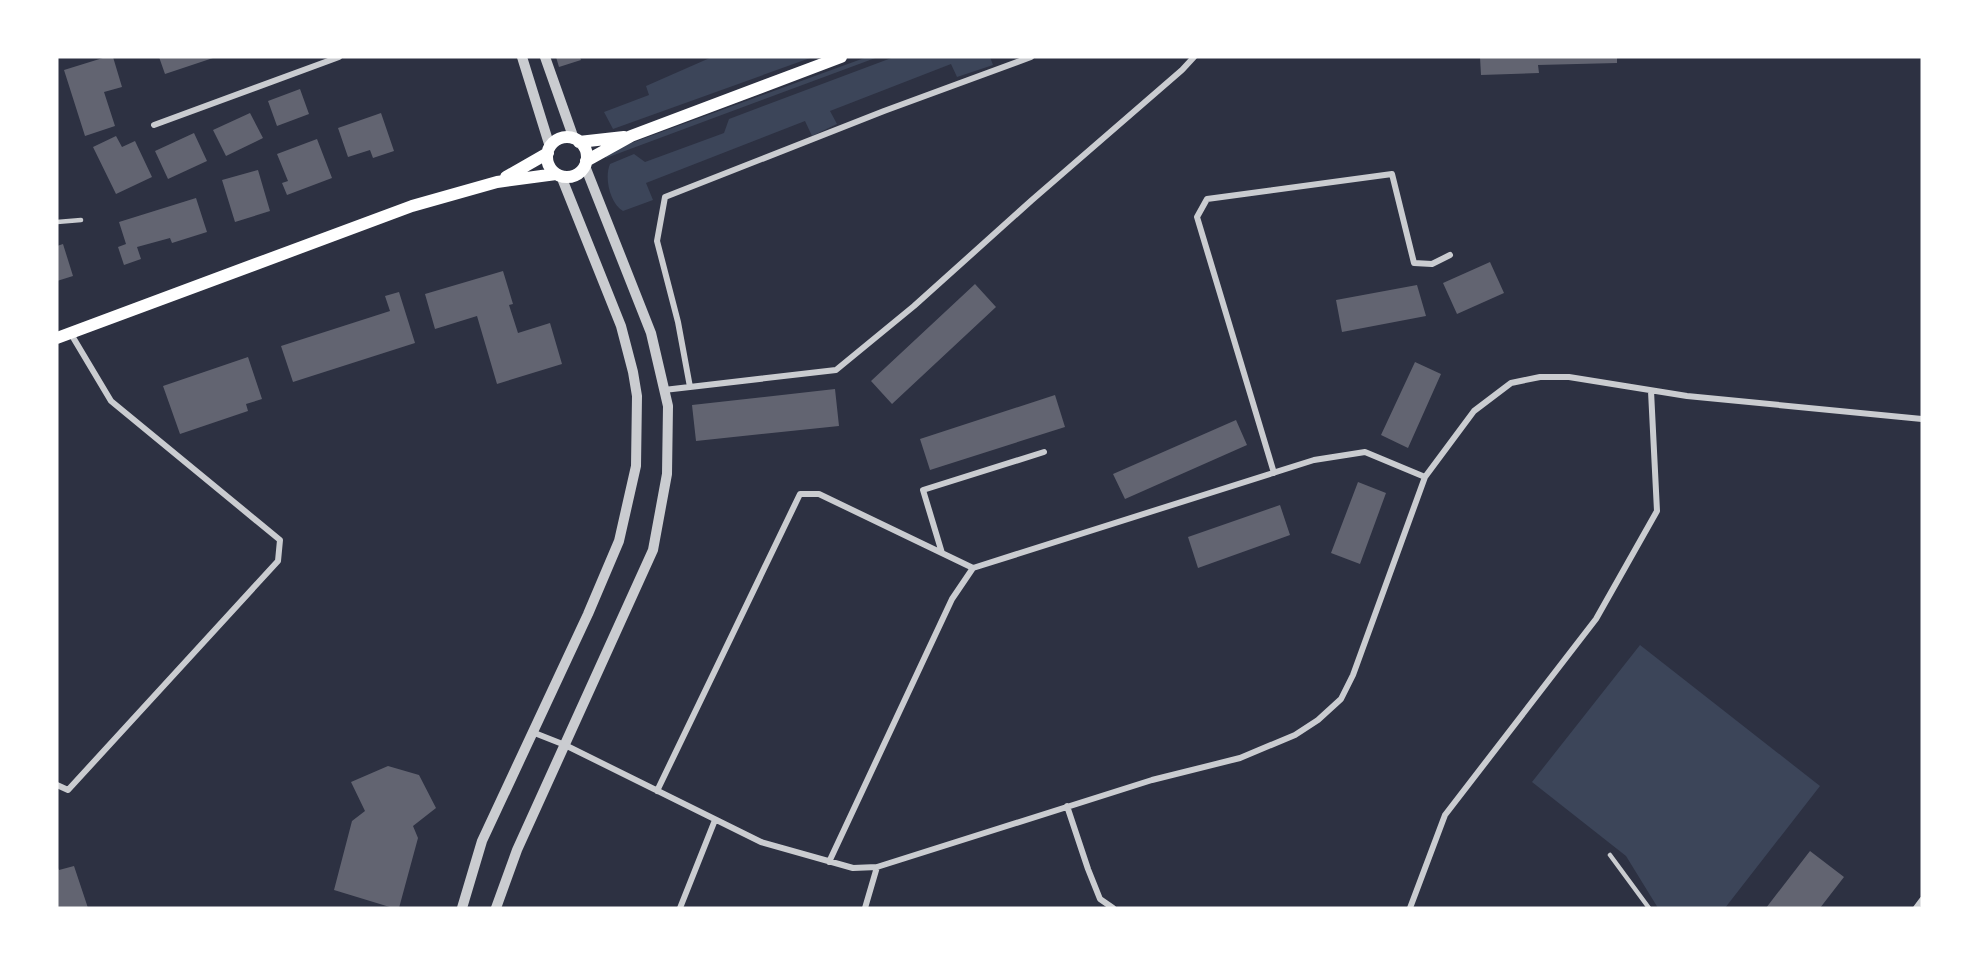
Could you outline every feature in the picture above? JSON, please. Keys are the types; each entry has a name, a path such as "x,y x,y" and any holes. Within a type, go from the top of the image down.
{"main road":[{"path":"57,338 412,206 497,182 558,175 574,176 585,164 631,136 841,57"},
{"path":"497,182 549,150 561,139 577,141 631,136"},
{"path":"577,141 585,150 585,164"},
{"path":"549,150 548,164 558,175"}],"street":[{"path":"154,125 339,57"},
{"path":"522,57 549,150"},
{"path":"545,57 577,141"},
{"path":"690,387 678,322 657,241 664,197 884,111 1031,57"},
{"path":"664,390 836,370 914,306 1194,57"},
{"path":"496,908 517,850 652,550 667,474 668,406 651,333 585,164"},
{"path":"1274,472 1197,217 1208,199 1392,174 1414,263 1432,264 1450,255"},
{"path":"462,908 482,841 588,614 619,540 636,466 637,396 621,326 558,175"},
{"path":"57,785 68,790 278,561 280,540 111,401 70,333"},
{"path":"532,731 761,842 853,868 877,867 1152,780 1240,758 1295,735 1318,720 1341,699 1374,618 1425,477 1474,411 1511,383 1540,377 1569,377 1687,396 1922,419"},
{"path":"1410,908 1445,815 1596,619 1657,511 1651,391"},
{"path":"942,553 923,490 1044,452"},
{"path":"829,862 952,599 973,568 1314,460 1365,452 1425,477"},
{"path":"657,791 800,494 819,494 973,568"},
{"path":"1067,806 1100,899 1113,908"},
{"path":"680,908 715,820"},
{"path":"865,908 877,867"},
{"path":"1916,908 1922,900"}],"lane":[{"path":"57,222 81,220"},
{"path":"1610,855 1649,908"}],"shaded area":[{"path":"712,57 813,57 613,129 604,112 649,95 646,86"},
{"path":"867,57 878,57 606,158 605,153 615,149"},
{"path":"894,57 990,57 993,65 957,77 951,64 830,111 837,124 812,136 805,121 646,183 653,200 623,211 618,207 609,190 610,164 634,154 645,162 724,133 729,119"},
{"path":"1640,645 1820,786 1725,908 1658,908 1626,856 1532,782"}],"building":[{"path":"113,57 122,87 104,92 115,126 85,136 64,70"},
{"path":"159,57 216,57 165,74"},
{"path":"556,57 580,57 581,60 559,67"},
{"path":"1480,57 1617,57 1617,63 1538,65 1539,73 1481,75"},
{"path":"300,89 309,114 277,126 268,101"},
{"path":"250,113 263,138 226,156 213,130"},
{"path":"381,113 394,151 373,158 370,150 348,157 338,128"},
{"path":"194,133 207,161 168,179 155,151"},
{"path":"116,136 122,147 135,141 152,177 116,194 93,147"},
{"path":"317,139 332,178 287,195 282,183 288,181 277,154"},
{"path":"258,170 270,211 235,222 222,180"},
{"path":"196,198 207,232 172,243 170,238 137,247 141,259 124,265 118,247 126,244 119,222"},
{"path":"63,244 73,276 57,281 57,246"},
{"path":"1490,262 1504,293 1457,314 1443,283"},
{"path":"503,271 513,304 509,305 518,333 550,323 562,364 497,384 477,316 435,329 425,294"},
{"path":"975,284 996,307 892,404 871,381"},
{"path":"1417,285 1426,316 1342,332 1336,300"},
{"path":"399,292 415,343 293,382 281,346 390,311 385,296"},
{"path":"248,357 262,399 246,404 248,411 180,434 163,386"},
{"path":"1415,362 1441,374 1408,448 1381,435"},
{"path":"835,389 839,426 696,441 692,405"},
{"path":"1055,395 1065,427 930,470 920,439"},
{"path":"1236,420 1247,445 1125,499 1113,474"},
{"path":"1358,482 1386,493 1360,564 1331,553"},
{"path":"1280,505 1290,535 1198,568 1188,537"},
{"path":"388,766 419,775 436,808 413,826 418,838 399,908 334,890 352,821 365,811 351,782"},
{"path":"1810,851 1844,877 1820,908 1766,908"},
{"path":"57,866 59,870 74,866 88,908 58,908"}]}
